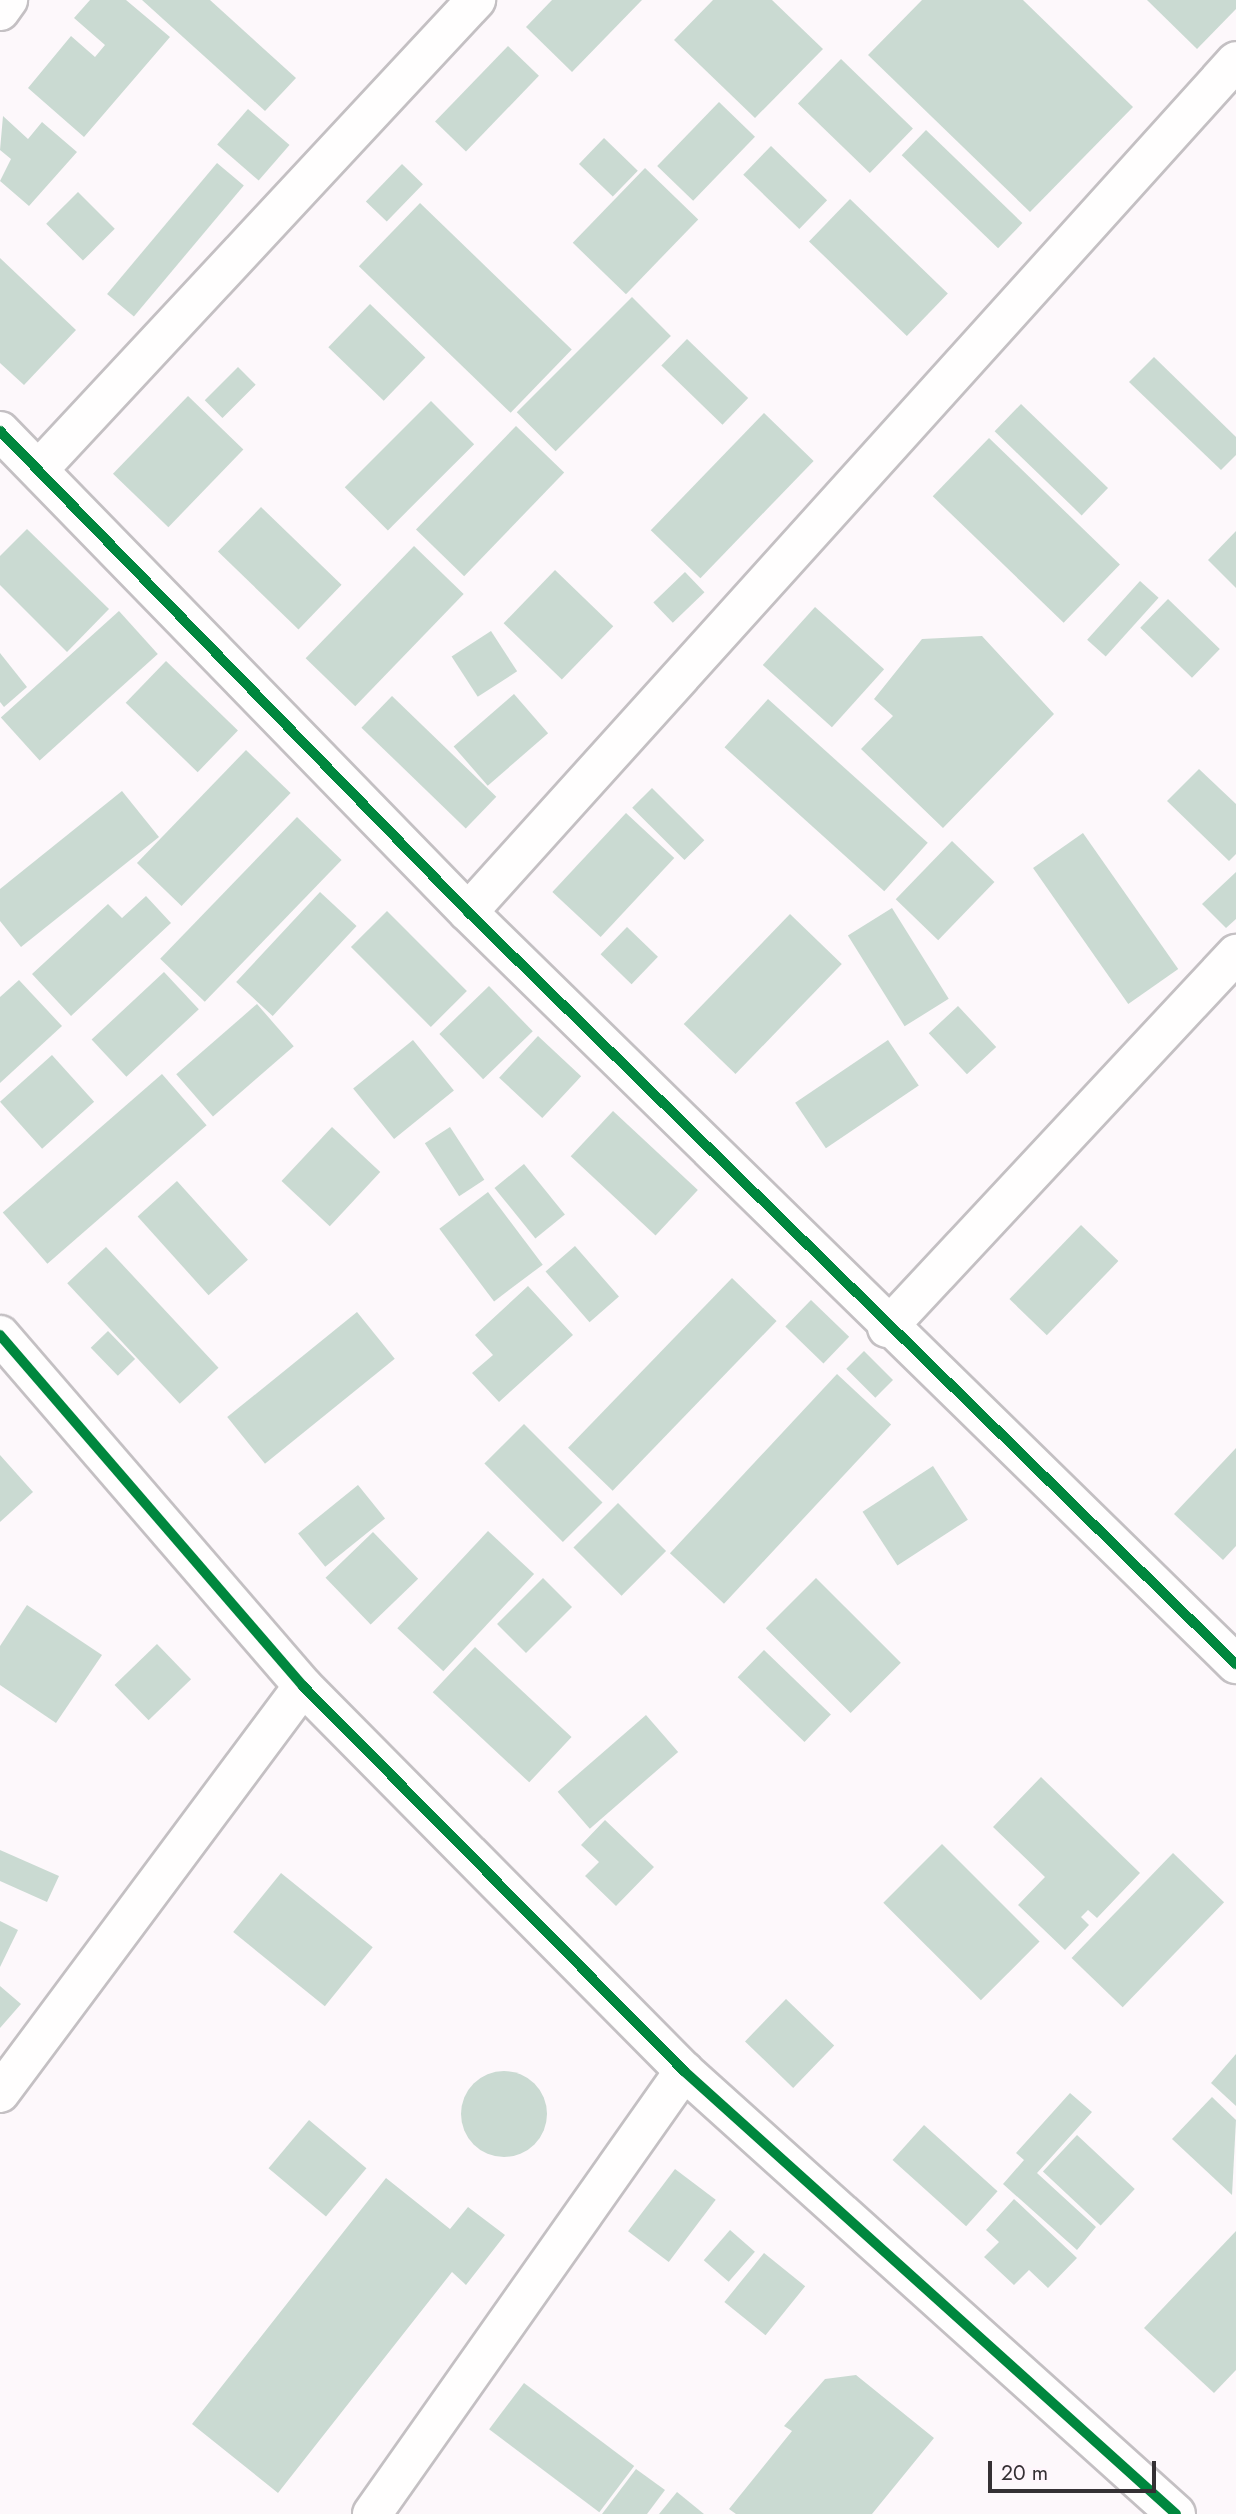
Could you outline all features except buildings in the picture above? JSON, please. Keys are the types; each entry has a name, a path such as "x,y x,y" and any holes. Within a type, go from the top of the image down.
{"street":[{"path":"0,11 8,0"},
{"path":"40,468 477,0"},
{"path":"468,912 1236,61"},
{"path":"0,432 40,468 468,912 887,1328 1236,1664"},
{"path":"887,1328 1236,954"},
{"path":"0,1335 303,1686 684,2071 1176,2514"},
{"path":"0,2093 303,1686"},
{"path":"372,2514 684,2071"}],"cycle path":[{"path":"0,431 468,912 1236,1664"},
{"path":"0,1335 303,1686 684,2071 1176,2514"}]}
